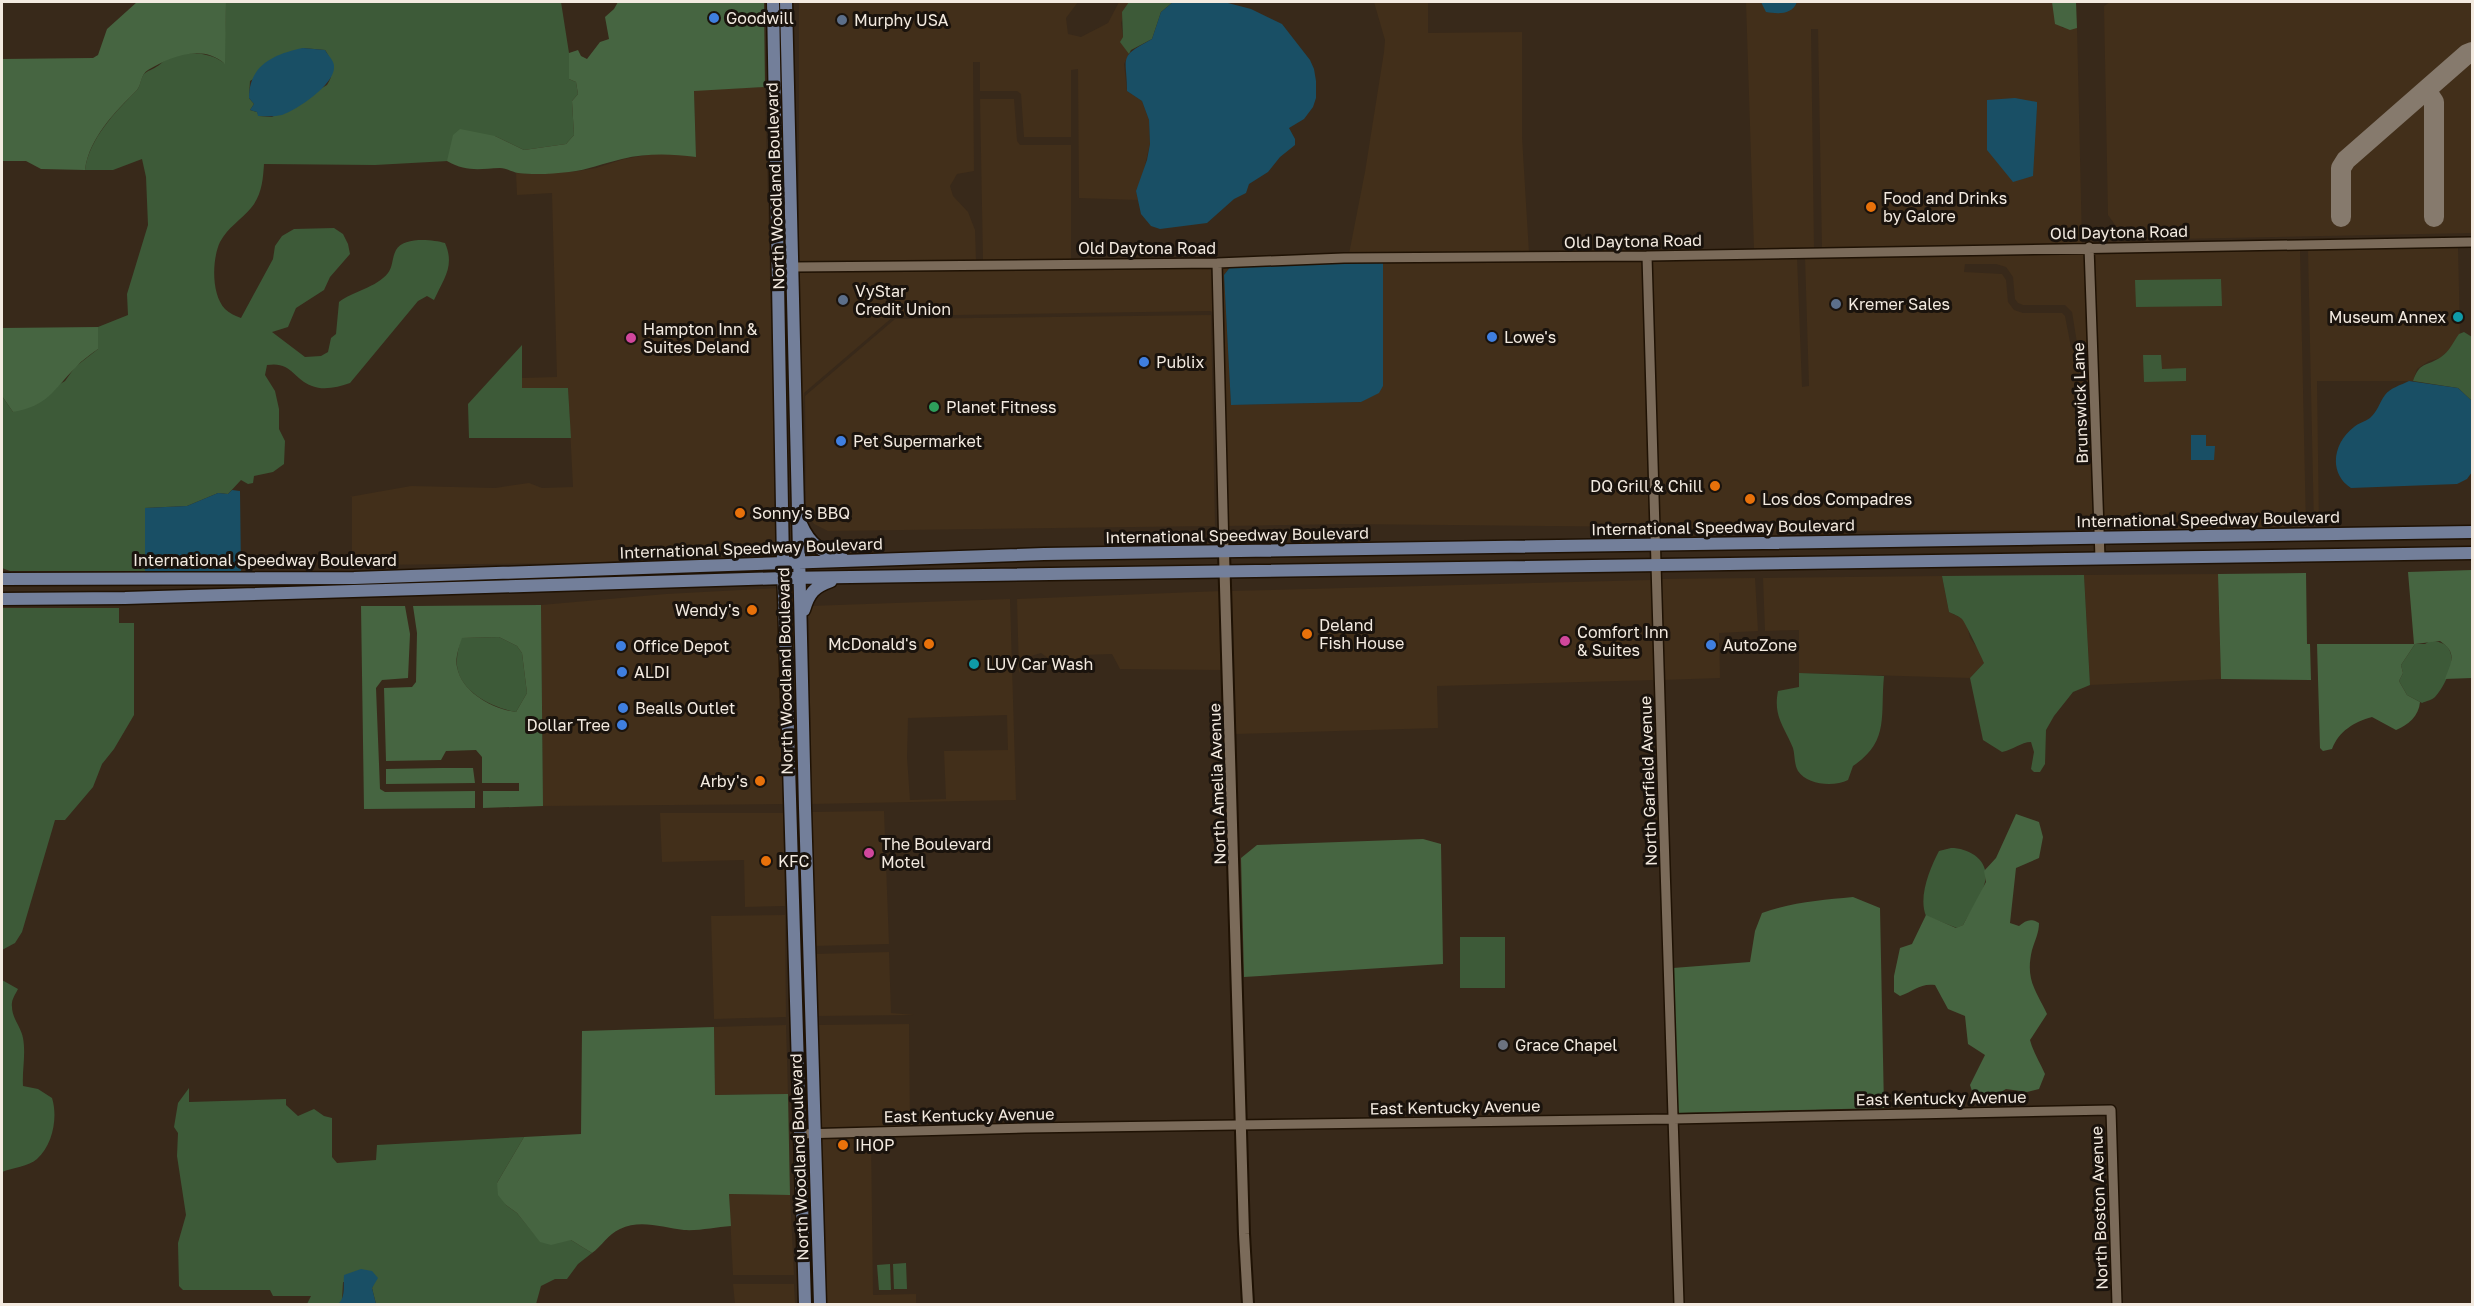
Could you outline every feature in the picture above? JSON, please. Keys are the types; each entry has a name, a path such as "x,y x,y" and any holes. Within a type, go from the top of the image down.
{"main road":[{"name":"North Woodland Boulevard","path":"773,2 783,563 805,1305"},
{"name":"North Woodland Boulevard","path":"786,2 820,1305"},
{"path":"773,21 778,40 787,50"},
{"path":"774,54 782,60 788,74"},
{"path":"775,194 783,225 784,255 794,267"},
{"path":"777,264 788,275 794,287"},
{"path":"778,346 786,367 796,378"},
{"path":"799,518 806,535 815,547 824,553 850,561"},
{"name":"International Speedway Boulevard","path":"4,579 354,578 1044,554 2472,532"},
{"path":"2312,555 2324,542 2342,534"},
{"path":"2281,555 2300,547 2310,535"},
{"path":"1411,569 1426,562 1439,548"},
{"path":"1445,568 1449,556 1467,548"},
{"name":"North Amelia Avenue","path":"1224,552 1248,1305"},
{"name":"International Speedway Boulevard","path":"4,599 125,598 784,578 2472,553"},
{"path":"1013,575 1017,568 1026,561 1044,554"},
{"path":"717,565 718,580"},
{"path":"632,568 639,582"},
{"path":"560,584 564,570"},
{"path":"463,574 463,587"},
{"path":"353,591 354,578"},
{"path":"801,617 813,589 841,578"}],"street":[{"name":"Old Daytona Road","path":"794,267 2472,242"},
{"name":"Brunswick Lane","path":"2089,247 2100,558"},
{"name":"North Garfield Avenue","path":"1647,256 1653,544 1662,740 1680,1305"},
{"name":"North Amelia Avenue","path":"1216,262 1224,552"},
{"name":"East Kentucky Avenue","path":"799,1134 1241,1124 1673,1119 2111,1110"},
{"name":"North Boston Avenue","path":"2111,1110 2116,1305"}],"shaded area":[{"path":"799,2 1078,2 1066,18 1068,34 1081,37 1108,23 1119,2 1129,2 1121,23 1123,37 1121,42 1129,54 1124,64 1127,91 1142,101 1149,120 1150,144 1142,178 1136,191 1138,200 1079,198 1078,69 1071,70 1071,137 1024,137 1021,94 1017,91 980,91 980,62 973,62 974,171 957,174 950,186 953,196 968,212 975,230 976,260 799,263"},
{"path":"1374,2 1428,2 1428,33 1522,32 1522,137 1529,253 1349,254 1384,52 1385,40"},
{"path":"1746,2 1761,2 1762,5 1796,5 1797,2 2052,2 2062,28 2077,28 2082,243 1822,249 1818,29 1811,29 1814,249 1754,250","holes":["1987,100 2037,107 2034,145 1987,150"]},
{"path":"2110,2 2472,2 2472,233 2126,240 2108,215 2104,6"},
{"path":"765,87 777,546 595,563 352,565 352,497 349,497 411,486 495,488 529,483 542,488 573,487 568,388 522,388 522,378 557,377 552,193 517,195 516,173 578,171 652,154 696,157 694,90"},
{"path":"980,99 1014,99 1017,141 1020,145 1071,145 1071,259 983,260"},
{"path":"2458,247 2460,334 2452,348 2440,358 2429,361 2417,369 2413,381 2317,381 2319,526 2314,527 2308,250"},
{"path":"2300,250 2306,527 2103,530 2093,251"},
{"path":"2085,251 2089,344 2077,343 2072,312 2065,305 2018,303 2015,299 2013,277 2006,267 1996,264 1965,264 1964,272 2002,274 2006,280 2008,302 2014,310 2023,313 2062,313 2065,316 2071,347 2078,352 2090,353 2096,530 1743,531 1657,527 1650,262 1797,257 1802,387 1809,386 1805,257"},
{"path":"1643,261 1649,527 1344,524 1227,526 1220,267 1231,266 1224,275 1231,405 1361,402 1383,386 1383,262"},
{"path":"1213,267 1214,314 1211,311 894,316 804,393 802,417 799,271"},
{"path":"1211,315 1215,526 828,531 814,524 806,512 805,396 895,319"},
{"path":"2218,574 2221,679 2090,685 2084,575"},
{"path":"1942,576 1949,612 1963,619 1970,638 1981,653 1984,663 1970,678 1799,673 1799,630 1765,631 1763,578"},
{"path":"1755,578 1758,631 1719,633 1720,678 1663,680 1659,579"},
{"path":"1651,580 1656,680 1437,686 1438,728 1234,734 1229,591"},
{"path":"779,588 783,804 543,806 541,605 666,594"},
{"path":"1222,591 1227,734 1224,735 1222,670 1120,669 1112,654 1082,655 1069,669 1063,669 1041,653 1028,657 1019,673 1017,599"},
{"path":"1010,599 1016,800 811,804 809,606","holes":["1007,715 1008,750 944,751 946,799 910,800 907,757 908,718"]},
{"path":"884,811 889,944 814,946 811,812"},
{"path":"660,813 783,813 785,906 745,907 744,860 662,862"},
{"path":"785,915 786,1017 714,1019 711,916"},
{"path":"889,952 891,1013 914,1015 815,1016 814,954"},
{"path":"909,1024 910,1127 818,1130 815,1025"},
{"path":"786,1025 788,1094 715,1095 714,1027"},
{"path":"871,1137 873,1295 916,1294 916,1304 825,1304 818,1138"},
{"path":"729,1194 790,1195 794,1275 733,1275"},
{"path":"733,1284 794,1284 795,1304 735,1304"}],"green space":[{"path":"137,2 226,2 225,64 206,54 196,53 176,57 148,70 137,90 97,136 87,158 85,170 41,169 26,161 2,161 2,59 93,58 98,55 107,29"},
{"path":"226,2 561,2 569,53 569,79 576,82 578,94 572,101 574,135 566,144 524,150 495,136 448,161 375,165 264,164 258,198 227,232 220,242 215,258 214,276 217,295 220,303 232,314 241,318 273,259 275,246 282,236 294,229 334,228 343,234 350,254 330,277 324,290 296,308 288,327 272,332 305,357 321,356 328,352 331,338 336,334 339,302 383,278 390,271 396,250 405,243 425,240 445,243 449,265 434,300 427,296 418,301 350,383 321,388 306,383 287,368 275,364 267,365 265,375 275,391 279,409 279,429 285,441 284,464 273,472 254,476 253,483 248,484 241,480 228,494 218,493 187,506 145,508 145,571 10,571 2,568 2,396 13,412 65,381 75,367 98,349 98,327 128,315 127,294 148,225 146,177 142,159 113,170 85,170 87,159 97,137 137,90 147,72 167,59 189,53 212,56 224,63","holes":["303,48 325,50 332,67 327,85 272,117 259,116 257,112 250,110 254,104 249,98 250,81"]},
{"path":"618,2 764,2 765,87 694,91 696,157 641,156 576,171 543,174 518,173 500,168 467,168 447,161 453,135 460,129 495,136 524,150 566,144 574,135 572,101 578,94 576,82 569,79 569,53 578,50 581,56 587,59 600,42 609,39 605,17"},
{"path":"1129,2 1173,2 1161,12 1152,39 1131,50 1129,54 1120,42 1123,37 1122,12"},
{"path":"2052,2 2076,2 2077,28 2070,30 2055,24"},
{"path":"2221,279 2222,306 2136,307 2135,280"},
{"path":"98,327 98,349 81,362 49,396 34,406 13,412 2,396 2,328"},
{"path":"2464,332 2472,337 2472,401 2458,388 2413,381 2421,367 2444,355 2459,334"},
{"path":"522,345 522,388 568,388 571,438 469,438 468,404"},
{"path":"2143,355 2161,355 2162,369 2186,368 2186,381 2144,382"},
{"path":"2472,570 2472,678 2445,679 2452,658 2446,645 2440,641 2415,644 2401,665 2403,673 2399,681 2407,695 2420,702 2418,712 2412,719 2396,730 2372,717 2365,719 2343,732 2332,749 2323,751 2320,748 2317,644 2414,644 2408,572"},
{"path":"2306,573 2307,644 2310,644 2311,680 2221,679 2218,574"},
{"path":"2084,575 2090,685 2073,692 2054,716 2046,730 2045,764 2040,772 2034,772 2031,769 2034,752 2031,742 2002,752 1983,740 1970,678 1984,663 1962,619 1949,612 1942,576"},
{"path":"541,605 543,806 483,808 483,791 519,791 519,783 482,783 482,757 476,750 446,751 441,760 386,761 384,688 412,687 416,682 417,633 413,606","holes":["499,637 517,646 522,653 527,693 516,712 489,703 472,692 460,676 457,660 462,638"]},
{"path":"361,606 405,606 410,634 408,678 382,680 376,688 380,789 385,792 475,791 475,808 364,809"},
{"path":"2,608 119,608 119,623 134,623 134,715 114,749 102,764 93,787 65,820 55,820 22,932 15,943 2,950"},
{"path":"499,637 517,646 522,653 527,693 516,712 488,703 471,691 459,675 457,655 461,638"},
{"path":"2430,641 2448,647 2451,663 2441,690 2434,698 2422,703 2407,695 2399,681 2403,673 2401,665 2415,644 2425,644"},
{"path":"1799,673 1884,676 1881,727 1878,737 1865,757 1853,766 1848,780 1836,784 1814,782 1802,776 1798,771 1793,748 1778,714 1777,700 1778,691 1799,687"},
{"path":"473,768 475,783 386,784 386,769"},
{"path":"2016,814 2039,822 2043,837 2039,858 2016,868 2010,923 2019,926 2029,920 2039,923 2030,969 2033,984 2047,1014 2030,1040 2045,1074 2039,1089 2027,1092 2006,1089 1994,1096 1973,1094 1970,1085 1985,1055 1968,1044 1965,1016 1948,1009 1935,985 1921,986 1900,996 1894,992 1894,976 1900,948 1912,944 1926,915 1956,928 1963,925 1986,882 1984,871 1996,858"},
{"path":"1423,839 1441,844 1443,964 1244,977 1241,858 1257,845"},
{"path":"1951,848 1965,850 1977,857 1986,875 1979,898 1963,925 1957,928 1926,916 1923,900 1926,883 1939,851"},
{"path":"1853,897 1880,908 1884,1108 1677,1113 1673,968 1750,962 1755,931 1762,913 1818,900"},
{"path":"1460,937 1505,937 1505,988 1460,988"},
{"path":"2,980 18,989 12,1004 12,1011 23,1038 23,1086 38,1089 52,1098 54,1122 47,1146 37,1159 2,1172"},
{"path":"714,1027 715,1095 788,1094 790,1195 729,1194 731,1226 684,1230 644,1224 628,1226 612,1234 592,1253 571,1240 551,1245 540,1242 517,1213 498,1195 497,1183 524,1137 581,1134 582,1031"},
{"path":"189,1088 189,1102 286,1099 286,1105 298,1116 314,1109 332,1118 332,1157 337,1163 376,1160 377,1145 524,1137 497,1183 506,1205 517,1213 535,1235 571,1240 592,1253 578,1264 567,1279 555,1279 541,1286 536,1304 376,1304 372,1288 374,1283 343,1282 342,1301 338,1304 307,1304 311,1296 273,1296 270,1290 183,1290 179,1286 178,1243 186,1215 177,1156 178,1133 174,1127 178,1103"},
{"path":"906,1263 907,1289 894,1289 893,1264"},
{"path":"890,1264 891,1290 879,1290 877,1265"}],"water":[{"path":"1173,2 1224,2 1251,9 1282,24 1310,60 1316,81 1316,98 1313,107 1304,119 1289,128 1295,139 1295,145 1280,157 1268,172 1249,184 1246,193 1234,199 1207,223 1160,229 1151,226 1141,214 1136,191 1150,144 1149,120 1142,101 1127,91 1126,59 1133,50 1152,39 1161,12"},
{"path":"1761,2 1797,2 1792,9 1780,13 1766,12"},
{"path":"303,48 325,50 334,66 329,81 306,102 282,115 258,116 257,112 250,110 254,104 249,98 250,87 258,69 273,58"},
{"path":"2015,98 2037,102 2037,107 2033,176 2013,182 1987,150 1987,100"},
{"path":"1383,262 1383,386 1379,393 1361,402 1231,405 1224,275 1231,266"},
{"path":"2409,381 2458,388 2472,401 2472,472 2467,479 2457,484 2351,488 2344,482 2336,466 2341,441 2356,426 2373,415 2387,393"},
{"path":"2191,435 2206,435 2206,446 2215,446 2214,460 2191,460"},
{"path":"232,490 240,491 241,571 145,571 145,508 187,506 218,493 228,494"},
{"path":"361,1269 372,1271 378,1278 372,1288 376,1304 338,1304 343,1294 344,1275"}],"taxiway":[{"path":"2341,217 2341,168 2346,160 2472,52"},
{"path":"2426,90 2434,102 2434,217"}],"place":[{"name":"Goodwill","path":"714,18"},
{"name":"Murphy USA","path":"842,20"},
{"name":"Food and Drinks by Galore","path":"1871,207"},
{"name":"VyStar Credit Union","path":"843,300"},
{"name":"Kremer Sales","path":"1836,304"},
{"name":"Museum Annex","path":"2458,317"},
{"name":"Lowe's","path":"1492,337"},
{"name":"Hampton Inn & Suites Deland","path":"631,338"},
{"name":"Publix","path":"1144,362"},
{"name":"Planet Fitness","path":"934,407"},
{"name":"Pet Supermarket","path":"841,441"},
{"name":"DQ Grill & Chill","path":"1715,486"},
{"name":"Los dos Compadres","path":"1750,499"},
{"name":"Sonny's BBQ","path":"740,513"},
{"name":"Wendy's","path":"752,610"},
{"name":"Deland Fish House","path":"1307,634"},
{"name":"Comfort Inn & Suites","path":"1565,641"},
{"name":"McDonald's","path":"929,644"},
{"name":"AutoZone","path":"1711,645"},
{"name":"Office Depot","path":"621,646"},
{"name":"LUV Car Wash","path":"974,664"},
{"name":"ALDI","path":"622,672"},
{"name":"Bealls Outlet","path":"623,708"},
{"name":"Dollar Tree","path":"622,725"},
{"name":"Arby's","path":"760,781"},
{"name":"The Boulevard Motel","path":"869,853"},
{"name":"KFC","path":"766,861"},
{"name":"Grace Chapel","path":"1503,1045"},
{"name":"IHOP","path":"843,1145"}]}
